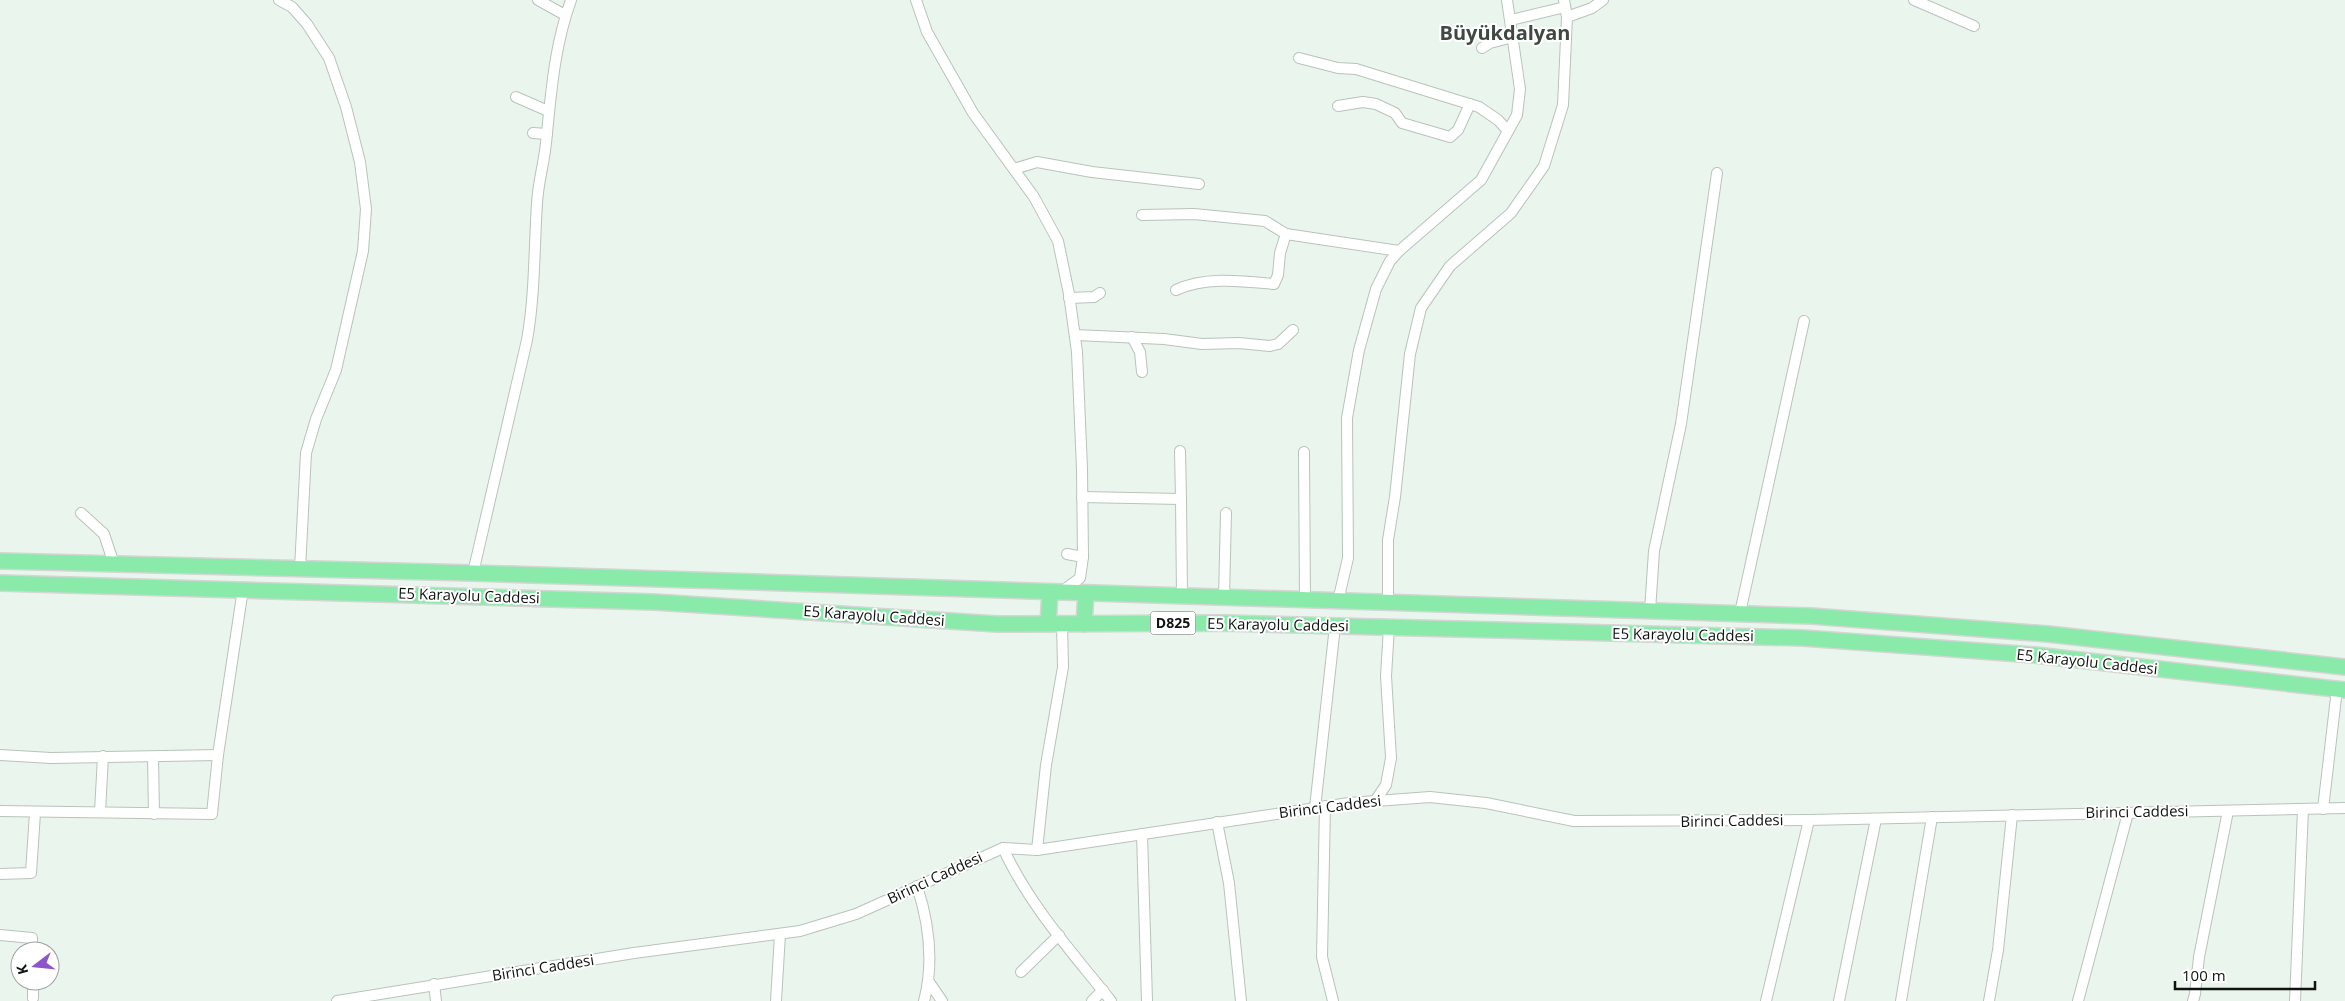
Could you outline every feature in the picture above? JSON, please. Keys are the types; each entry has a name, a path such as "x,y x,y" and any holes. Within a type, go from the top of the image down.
{"highway":[{"name":"E5 Karayolu Caddesi","path":"0,561 473,573 1811,616 2048,634 2345,667"},
{"name":"E5 Karayolu Caddesi","path":"0,583 654,602 997,624 1224,623 1802,638 2035,655 2341,690"},
{"path":"1055,624 1056,592"},
{"path":"1084,624 1086,593"}],"street":[{"path":"279,0 292,7 307,24 329,58 346,107 360,162 366,209 363,251 336,370 316,419 306,453 300,569"},
{"path":"538,0 565,15"},
{"path":"473,573 531,316 537,200 553,67 570,0"},
{"path":"916,0 927,32 973,113 1034,197 1058,241 1070,298 1075,335 1082,497 1082,556 1080,578 1056,592"},
{"path":"1338,601 1348,558 1347,418 1359,350 1376,289 1390,260 1398,251 1481,180 1492,165 1498,147 1518,115 1520,89 1507,0"},
{"path":"1511,20 1565,8 1592,8 1603,0"},
{"path":"1914,0 1974,26"},
{"path":"1388,602 1388,540 1395,497 1410,354 1421,308 1450,266 1511,214 1544,166 1563,105 1565,8"},
{"path":"1482,48 1490,43 1513,37"},
{"path":"1299,58 1338,68 1356,69 1470,104 1490,114 1508,131"},
{"path":"516,96 548,111"},
{"path":"1338,106 1363,102 1376,104 1395,113 1402,123 1450,137 1458,130 1470,104"},
{"path":"533,133 546,134"},
{"path":"1014,169 1037,162 1092,172 1199,184"},
{"path":"1650,611 1654,551 1681,424 1716,173"},
{"path":"1142,216 1194,214 1265,221 1286,234 1398,251"},
{"path":"1176,290 1190,284 1203,282 1274,284 1278,275 1280,253 1286,234"},
{"path":"1070,298 1094,297 1100,293"},
{"path":"1740,614 1804,321"},
{"path":"1075,335 1132,337 1202,344 1239,343 1270,346 1278,344 1293,330"},
{"path":"1132,337 1140,352 1142,372"},
{"path":"1180,451 1182,596"},
{"path":"1304,452 1304,601"},
{"path":"1082,497 1181,499"},
{"path":"1224,597 1226,512"},
{"path":"81,513 104,534 114,564"},
{"path":"1068,554 1082,556"},
{"path":"0,811 35,813 212,814 218,755 242,589"},
{"path":"1037,850 1046,764 1063,667 1055,624"},
{"path":"1333,1001 1322,958 1320,807 1335,626"},
{"path":"1375,801 1386,785 1391,758 1386,676 1389,627"},
{"path":"2324,809 2341,690"},
{"path":"0,755 51,758 218,755"},
{"path":"100,812 103,756"},
{"path":"153,757 154,814"},
{"name":"Birinci Caddesi","path":"337,1001 634,953 800,932 856,914 1003,848 1037,850 1320,807 1375,801 1430,797 1486,803 1574,822 1876,819 2345,808"},
{"path":"2296,1001 2303,809"},
{"path":"2193,1001 2199,956 2228,811"},
{"path":"0,874 31,873 35,813"},
{"path":"2078,1001 2128,813"},
{"path":"1989,1001 1998,950 2012,815"},
{"path":"1901,1001 1932,817"},
{"path":"1840,1001 1876,819"},
{"path":"1766,1001 1809,820"},
{"path":"1217,822 1229,883 1241,1001"},
{"path":"1142,834 1147,1001"},
{"path":"1003,848 1016,876 1111,1001"},
{"path":"917,886 930,959 929,982 924,1001"},
{"path":"776,1001 780,934"},
{"path":"0,935 32,938 32,941"},
{"path":"1021,972 1059,935"},
{"path":"929,982 942,1001"},
{"path":"434,984 436,1001"},
{"path":"1092,1001 1103,990"},
{"path":"33,991 33,998"}],"district":[{"name":"Büyükdalyan","path":"1505,33"}]}
